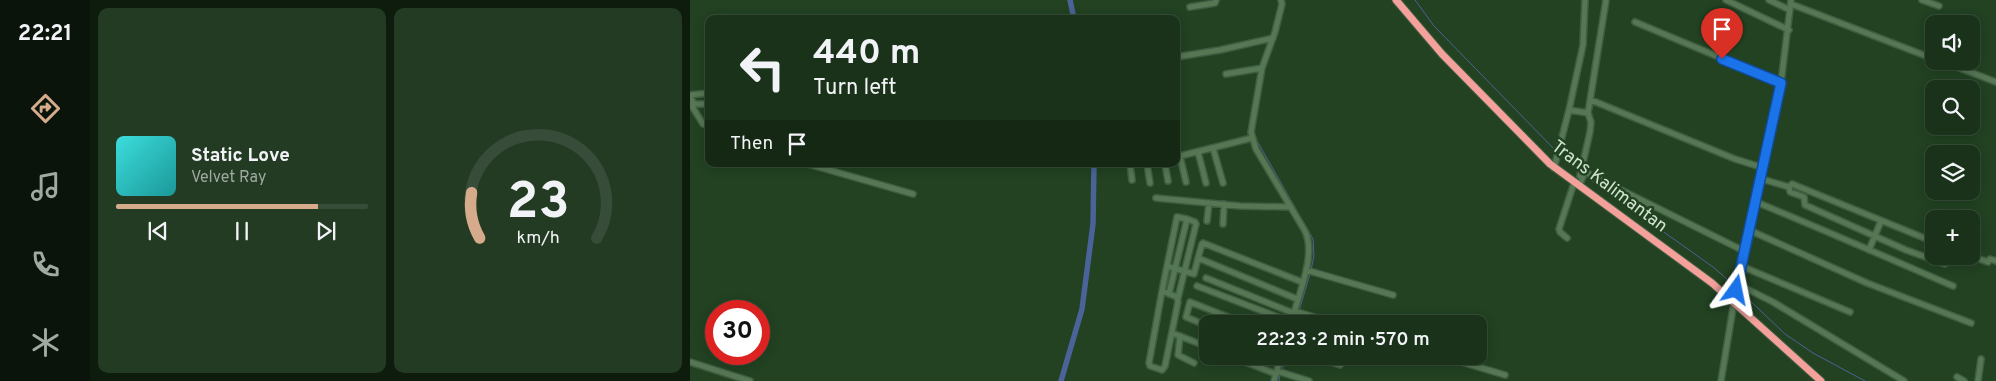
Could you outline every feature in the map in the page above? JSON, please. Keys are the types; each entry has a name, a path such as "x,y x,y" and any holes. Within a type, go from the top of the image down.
{"highway":[{"name":"Trans Kalimantan","path":"1396,0 1442,54 1554,168 1699,273 1820,381"}],"street":[{"path":"1190,7 1215,3 1216,0"},
{"path":"1282,0 1281,11 1262,68 1252,125 1252,138 1256,149 1310,242 1309,271 1302,282 1295,315"},
{"path":"1554,168 1583,45 1585,0"},
{"path":"1567,238 1560,232 1559,228 1582,174 1591,122 1588,113 1606,0"},
{"path":"1726,0 1788,30"},
{"path":"1769,0 1791,5 1925,56"},
{"path":"1922,0 1938,6"},
{"path":"1721,381 1744,251 1762,179 1781,83 1791,5"},
{"path":"1635,22 1736,66 1781,83"},
{"path":"1180,56 1220,50 1273,38"},
{"path":"1226,74 1262,68"},
{"path":"1964,70 1996,82"},
{"path":"705,93 690,95 694,104 705,104"},
{"path":"1591,100 1735,159 1764,168"},
{"path":"690,103 705,125"},
{"path":"1569,110 1588,113"},
{"path":"1180,156 1252,138"},
{"path":"1213,148 1223,183"},
{"path":"1198,152 1206,183"},
{"path":"1180,162 1186,182"},
{"path":"818,167 913,194"},
{"path":"1130,167 1132,180"},
{"path":"1147,167 1150,183"},
{"path":"1166,167 1168,181"},
{"path":"1582,174 1586,173 1744,251"},
{"path":"1762,179 1788,188 1790,192 1805,198 1805,206 1925,257"},
{"path":"1788,188 1792,184 1925,238"},
{"path":"1156,198 1291,207"},
{"path":"1756,202 1953,286"},
{"path":"1207,221 1209,203"},
{"path":"1223,224 1224,204"},
{"path":"1178,216 1196,222 1178,298 1165,369 1162,370 1150,366 1149,363 1167,266 1176,218 1178,216"},
{"path":"1169,294 1187,219"},
{"path":"1869,250 1881,221"},
{"path":"1749,230 1867,283 1971,323"},
{"path":"1167,266 1194,274 1203,243 1302,282"},
{"path":"1198,258 1298,299"},
{"path":"1980,259 1988,262 1990,259 1996,261"},
{"path":"1741,266 1850,312"},
{"path":"1309,271 1393,295"},
{"path":"1206,278 1306,315"},
{"path":"1196,286 1270,315"},
{"path":"1737,287 1773,302 1904,381"},
{"path":"1162,291 1178,298"},
{"path":"1199,323 1186,318 1190,302 1223,315"},
{"path":"1172,334 1199,343"},
{"path":"1180,336 1178,356 1194,363"},
{"path":"1978,381 1981,359"},
{"path":"690,362 750,381"},
{"path":"1258,365 1309,381"},
{"path":"1274,381 1279,372 1280,365"},
{"path":"1471,365 1505,375"},
{"path":"1957,377 1964,381"}],"waterway":[{"path":"1070,0 1073,15"},
{"path":"1415,0 1434,26 1556,151"},
{"path":"1256,139 1313,239 1314,256 1311,270"},
{"path":"1560,155 1578,171"},
{"path":"1061,381 1082,309 1093,224 1094,167"},
{"path":"1585,176 1713,267 1735,286"},
{"path":"1299,311 1310,274"},
{"path":"1741,292 1785,334 1813,353 1865,381"},
{"path":"1282,371 1284,365"},
{"path":"1279,381 1280,374"}],"route":[{"path":"1722,59 1781,83 1762,179 1736,290"}]}
